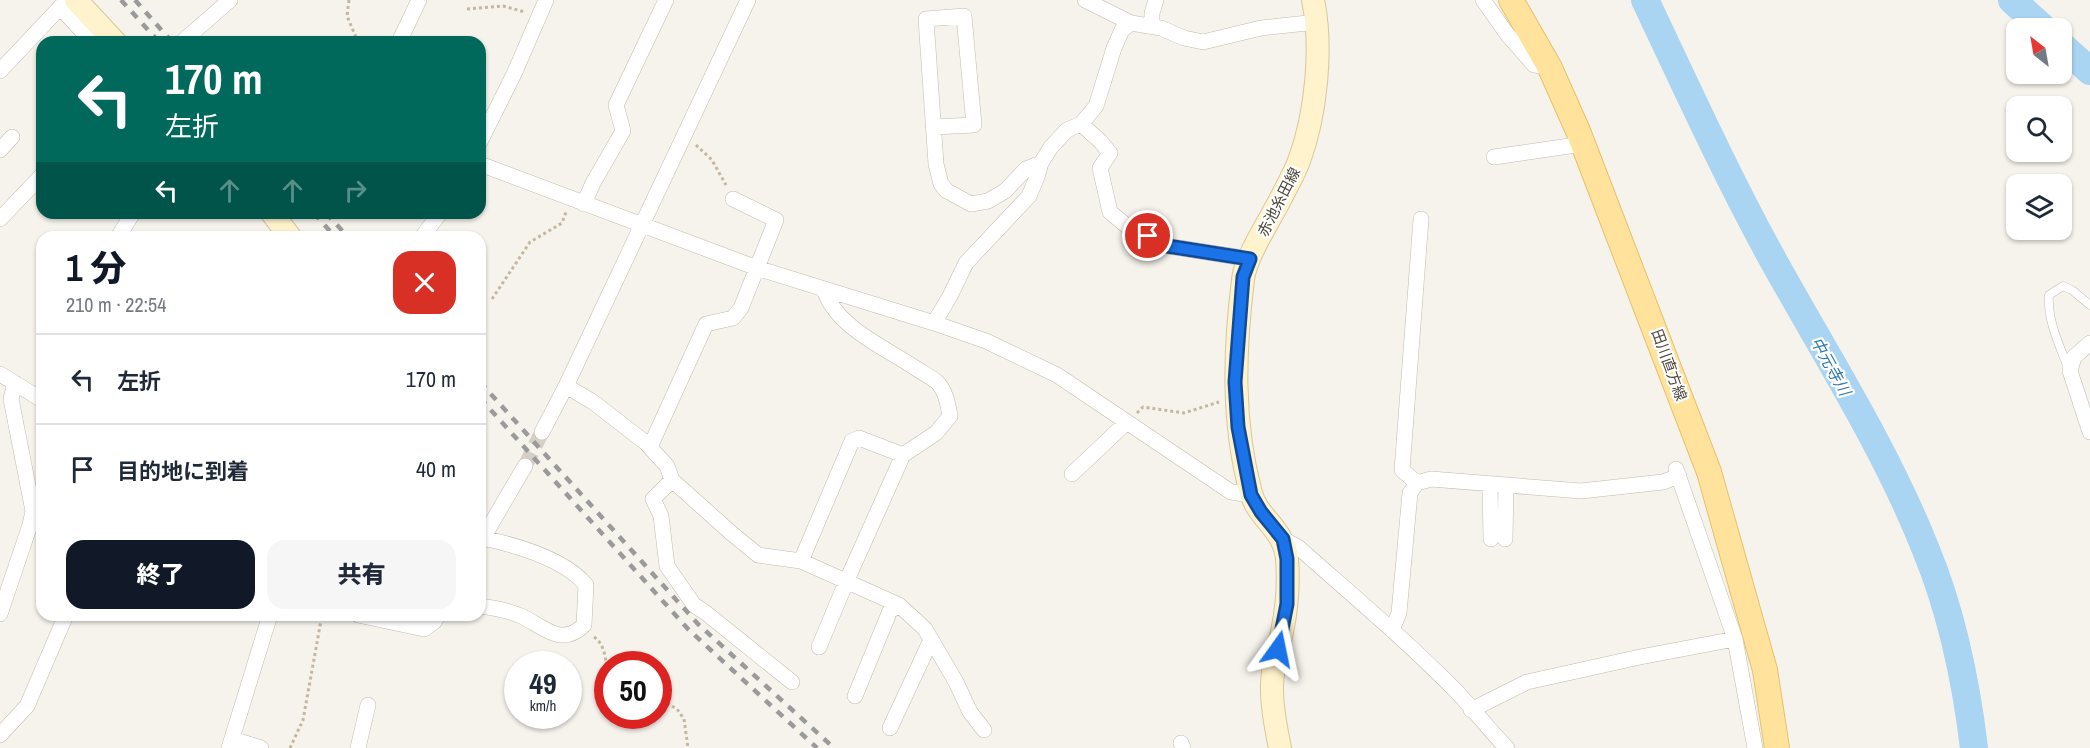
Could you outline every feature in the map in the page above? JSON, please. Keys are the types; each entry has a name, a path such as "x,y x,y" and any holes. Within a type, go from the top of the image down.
{"main road":[{"name":"田川直方線","path":"1511,0 1550,68 1583,144 1709,472 1765,670 1777,748"},
{"path":"68,2 108,36"},
{"name":"赤池糸田線","path":"1283,539 1261,512 1251,495 1238,427 1235,382 1243,277 1299,161 1314,96 1315,11"},
{"path":"1280,748 1272,689 1287,604 1287,559 1283,539"}],"street":[{"path":"188,36 230,0"},
{"path":"402,36 419,0"},
{"path":"486,130 514,74 546,0"},
{"path":"576,203 593,183 623,131 616,105 666,0"},
{"path":"542,432 566,386 748,0"},
{"path":"1085,0 1131,23 1152,26 1184,38 1203,42 1261,28 1315,11"},
{"path":"1152,26 1152,13 1156,0"},
{"path":"1483,0 1507,34 1534,65 1550,68"},
{"path":"0,71 68,2 88,36"},
{"path":"934,127 974,124 964,16 926,19 936,164 941,184 947,191 971,204 988,201 1005,191 1026,169 1041,163"},
{"path":"934,323 966,263 1029,196 1041,163 1051,147 1068,130 1081,123 1096,106 1114,48 1122,30 1131,23"},
{"path":"1081,123 1110,153 1100,168 1110,212 1128,227 1167,246 1250,259"},
{"path":"0,150 12,137"},
{"path":"1494,158 1583,144"},
{"path":"486,166 576,203 757,268 986,341 1057,375 1231,492 1251,495"},
{"path":"0,219 36,181"},
{"path":"650,447 706,324 733,318 741,308 776,220 733,199"},
{"path":"1417,483 1402,470 1421,219"},
{"path":"819,647 903,455 936,434 950,416 948,402 938,383 863,335 834,310 824,289"},
{"path":"2090,344 2074,357 2070,371 2090,432"},
{"path":"0,374 36,396"},
{"path":"0,614 33,511 11,399 15,383"},
{"path":"566,386 593,402 650,447 667,466 672,480 758,555 801,561 899,605 925,629 956,682 970,712 984,730"},
{"path":"1072,474 1127,422"},
{"path":"801,561 852,441 859,438 903,455"},
{"path":"486,534 525,466"},
{"path":"1392,630 1399,613 1410,493 1417,483 1431,479 1581,491 1663,482 1677,473 1735,639 1755,748"},
{"path":"672,480 653,499 661,516 667,566 694,605 792,682"},
{"path":"1490,484 1498,539 1506,485"},
{"path":"1283,539 1298,547 1392,630 1459,695 1507,748"},
{"path":"486,542 538,554 579,576 586,585 584,626 569,635 555,635 508,611 486,607"},
{"path":"855,696 890,611 899,605"},
{"path":"0,735 27,706 63,621"},
{"path":"261,748 231,744 268,621"},
{"path":"386,621 424,629 435,621"},
{"path":"1472,710 1527,682 1735,639"},
{"path":"890,728 931,640"},
{"path":"358,748 369,705"}],"lane":[{"path":"2070,371 2056,337 2048,303 2049,295 2063,286 2072,290 2090,305"}],"path":[{"path":"349,0 346,16 355,36"},
{"path":"467,9 503,6 525,12"},
{"path":"685,133 712,160 733,199"},
{"path":"492,298 530,242 562,223 576,203"},
{"path":"1127,422 1143,407 1184,413 1236,398"},
{"path":"290,748 303,720 321,621"},
{"path":"581,628 599,640 604,651"},
{"path":"672,706 684,719 688,748"}],"waterway":[{"name":"中元寺川","path":"1645,0 1751,218 1871,434 1909,511 1926,550 1951,623 1967,698 1974,748"},
{"path":"2012,0 2032,18"},
{"path":"2072,55 2090,71"}],"tunnel":[{"path":"525,466 542,432"}],"railway":[{"path":"121,0 154,36"},
{"path":"135,0 167,36"},
{"path":"319,219 330,231"},
{"path":"332,219 342,231"},
{"path":"486,389 698,624 834,748"},
{"path":"486,405 688,629 817,748"}],"route":[{"path":"1148,236 1167,246 1250,259 1243,277 1235,382 1238,427 1251,495 1261,512 1283,539 1287,559 1287,604 1278,649"}]}
